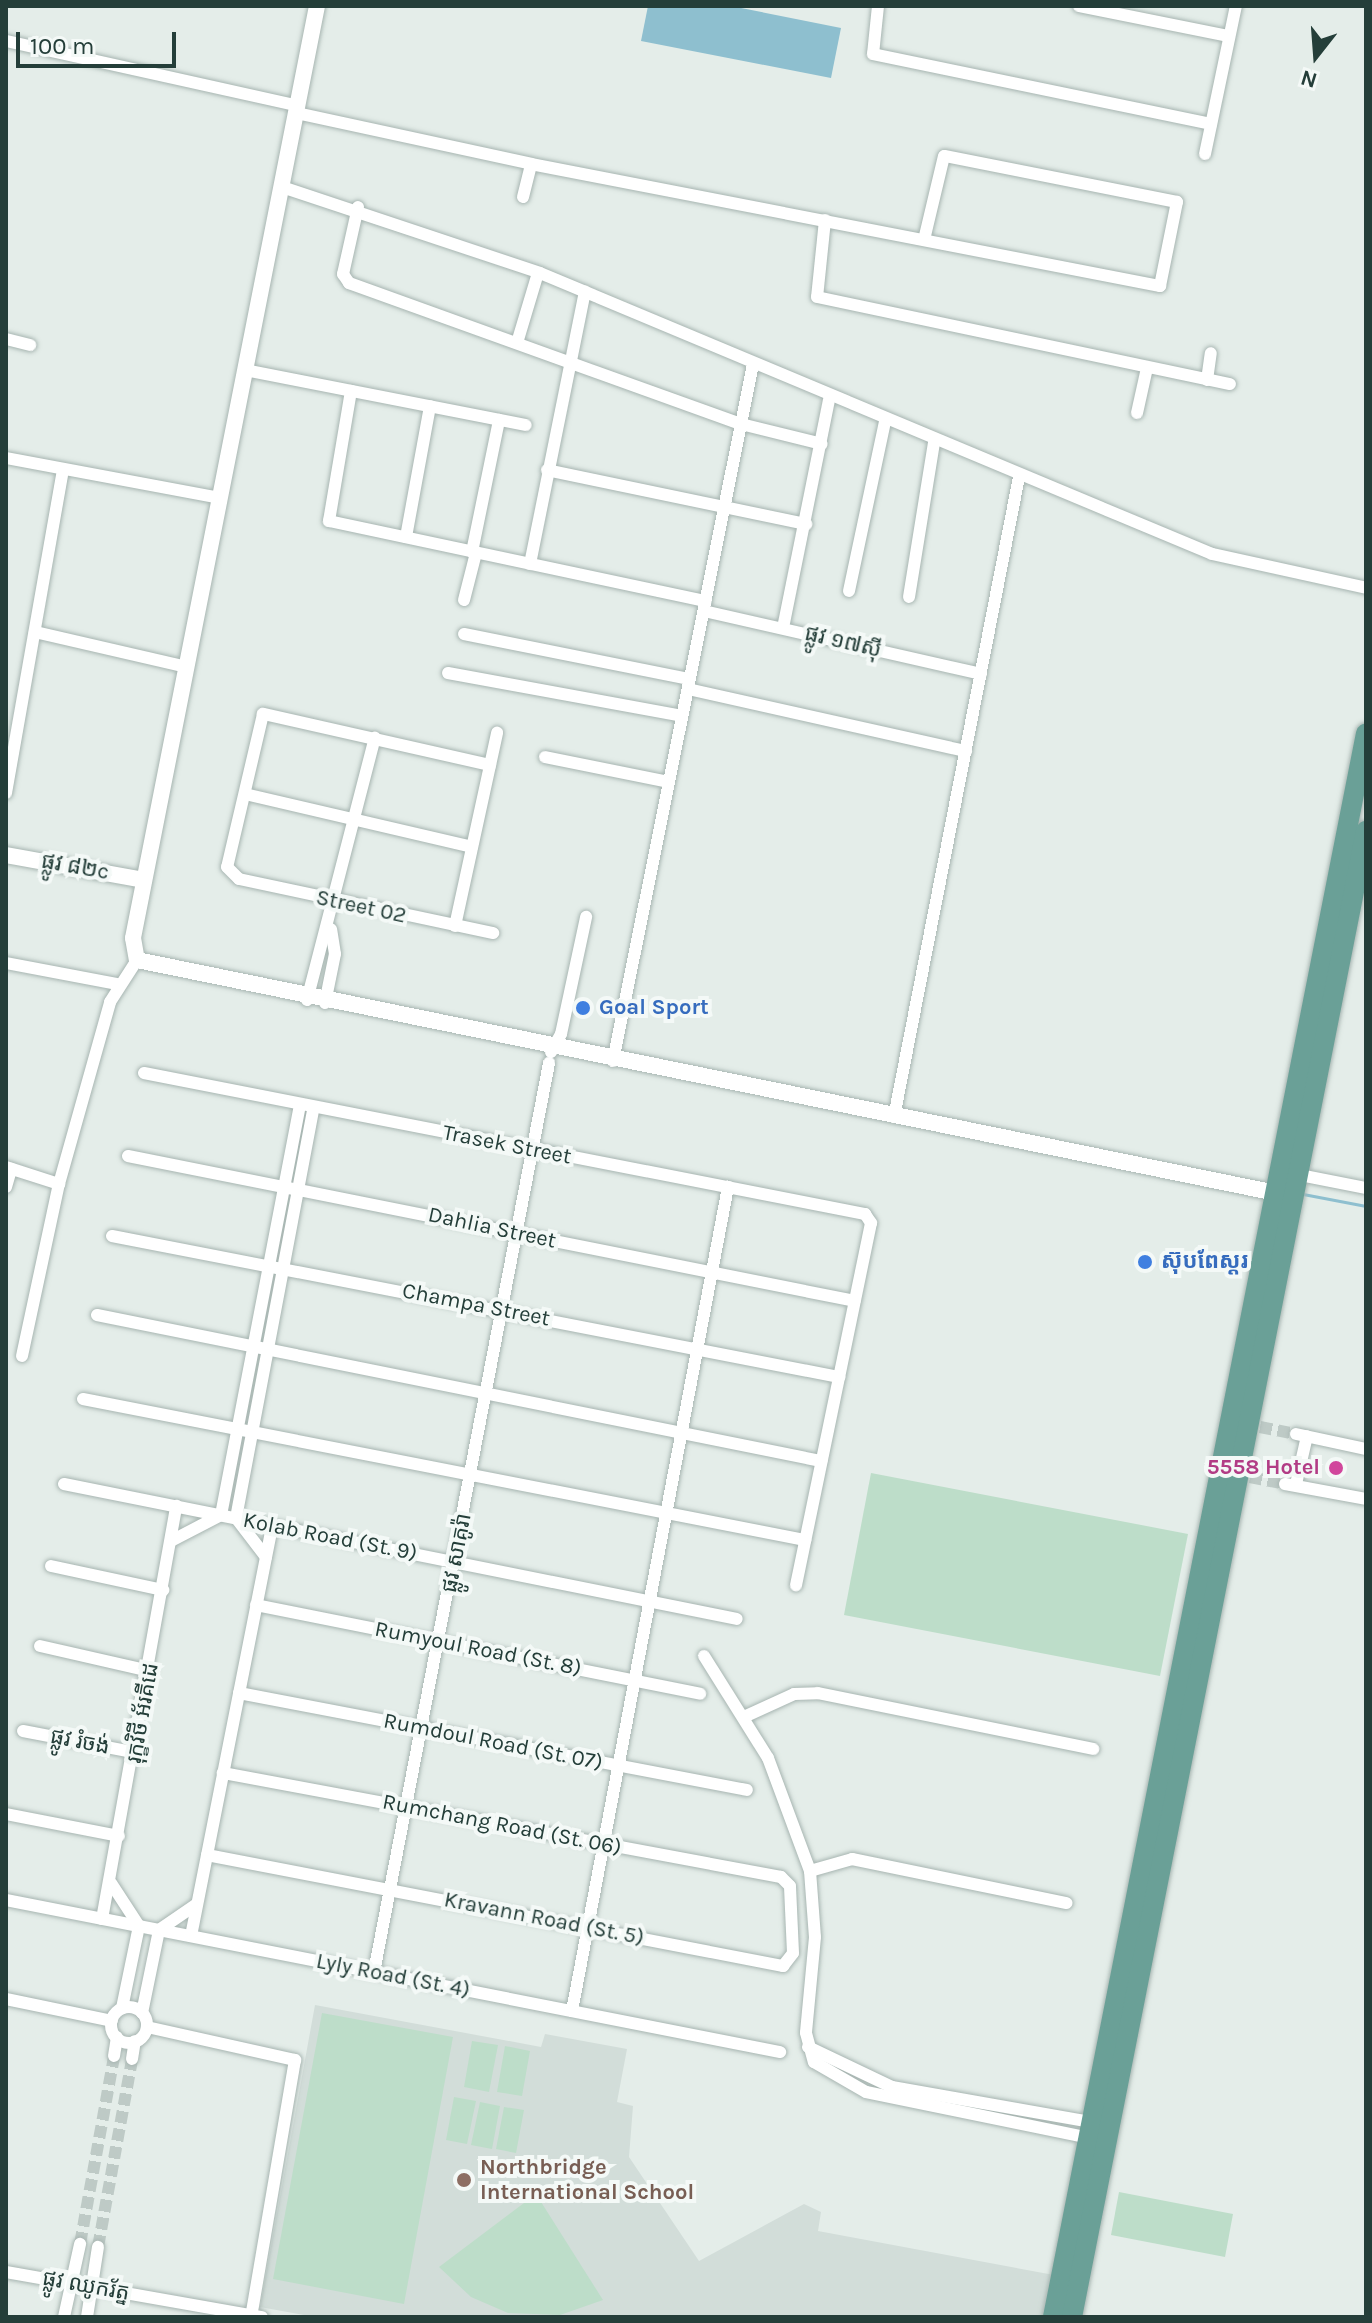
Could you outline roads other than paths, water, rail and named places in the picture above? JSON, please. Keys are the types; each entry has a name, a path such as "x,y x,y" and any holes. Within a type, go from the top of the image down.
{"main road":[{"path":"1353,901 1366,734"},
{"path":"1053,2317 1097,2132 1235,1474 1281,1195 1353,901 1366,831"},
{"path":"1235,1474 1253,1426 1281,1195"},
{"path":"1072,2317 1097,2132"}],"street":[{"path":"137,960 133,938 317,6"},
{"path":"878,6 873,54 1211,124"},
{"path":"1079,6 1228,36"},
{"path":"1205,154 1236,6"},
{"path":"6,41 531,164 1160,286 1177,202 944,156 924,240"},
{"path":"523,197 531,164"},
{"path":"282,187 358,207 538,273 753,364 829,400 1212,554 1366,588"},
{"path":"358,207 344,279 741,424 822,444"},
{"path":"825,220 817,297 1230,384"},
{"path":"517,343 538,273"},
{"path":"530,564 585,292"},
{"path":"6,339 30,345"},
{"path":"1207,380 1211,353"},
{"path":"613,1061 753,364"},
{"path":"1137,413 1147,368"},
{"path":"245,370 526,425"},
{"name":"ផ្លូវ ១៧ស៊ី","path":"351,391 325,516 981,674"},
{"path":"783,628 829,400"},
{"path":"406,537 430,406"},
{"path":"464,600 499,420"},
{"path":"849,591 885,421"},
{"path":"909,597 934,442"},
{"path":"6,458 220,498"},
{"path":"6,793 63,470"},
{"path":"547,470 806,524"},
{"path":"894,1117 1019,477"},
{"path":"35,632 187,667"},
{"path":"464,634 966,751"},
{"path":"448,673 682,716"},
{"path":"472,847 245,794 263,714 490,765"},
{"path":"455,926 497,733"},
{"path":"307,1000 317,949 331,929 375,738"},
{"path":"545,757 669,782"},
{"name":"Street 02","path":"245,794 227,867 231,875 337,903 493,933"},
{"name":"ផ្លូវ ៨២c","path":"6,855 144,880"},
{"name":"ផ្លូវ សាគូរ៉ា","path":"537,1132 543,1077 561,1034 586,917"},
{"path":"325,1003 335,954 331,929"},
{"path":"22,1356 59,1184 117,984 137,960"},
{"path":"137,960 550,1056 613,1061 1281,1195"},
{"path":"6,963 117,984"},
{"name":"ផ្លូវ សាគូរ៉ា","path":"374,1972 520,1234 550,1056"},
{"name":"Trasek Street","path":"144,1073 728,1187 869,1218 855,1301"},
{"path":"266,1557 236,1518 283,1267 292,1187 307,1106"},
{"name":"Dahlia Street","path":"128,1156 855,1301"},
{"path":"6,1187 8,1168 59,1184"},
{"path":"1286,1172 1366,1188"},
{"path":"171,1541 221,1515 270,1264 292,1187"},
{"path":"572,2011 728,1187"},
{"name":"Champa Street","path":"112,1236 270,1264 839,1377"},
{"path":"796,1585 855,1301"},
{"path":"97,1315 821,1461"},
{"path":"83,1399 805,1540"},
{"path":"1366,1449 1302,1435 1291,1484 1366,1499"},
{"name":"Kolab Road (St. 9)","path":"64,1484 737,1619"},
{"name":"រុក្ខវិថី អ័រគីដេ","path":"102,1919 137,1753 176,1506"},
{"path":"191,1936 272,1526"},
{"path":"51,1566 163,1590"},
{"name":"Rumyoul Road (St. 8)","path":"256,1605 700,1694"},
{"path":"40,1646 150,1671"},
{"path":"704,1656 746,1716 810,1871 808,2047 892,2087 1097,2132"},
{"name":"Rumdoul Road (St. 07)","path":"239,1693 747,1790"},
{"path":"746,1716 794,1694 818,1693 1093,1749"},
{"name":"ផ្លូវ រំចង់","path":"23,1731 137,1753"},
{"name":"Rumchang Road (St. 06)","path":"223,1773 781,1877"},
{"path":"6,1814 119,1836"},
{"name":"Kravann Road (St. 5)","path":"207,1855 783,1966 793,1953 790,1886 781,1877"},
{"path":"810,1871 852,1859 1067,1903"},
{"path":"110,1880 139,1926 122,2008 112,2021"},
{"name":"Lyly Road (St. 4)","path":"6,1900 780,2052"},
{"path":"147,2027 142,2013 159,1930 197,1904"},
{"path":"6,1999 112,2021"},
{"path":"122,2008 142,2013"},
{"path":"112,2021 117,2037 114,2056"},
{"path":"132,2059 135,2041 147,2027"},
{"path":"147,2027 295,2060 254,2316"},
{"path":"117,2037 135,2041"},
{"path":"64,2317 80,2244"},
{"path":"87,2317 98,2247"},
{"name":"ផ្លូវ ឈូករ័ត្ន","path":"6,2272 254,2316"}],"water":[{"path":"648,6 731,6 841,28 831,78 641,41"}],"waterway":[{"path":"1303,1194 1366,1206"}],"tunnel":[{"path":"1260,1427 1296,1434"},
{"path":"1250,1477 1285,1484"},
{"path":"80,2244 114,2056"},
{"path":"98,2247 132,2059"}],"place":[{"name":"Goal Sport","path":"583,1008"},
{"name":"ស៊ុបពែស្តរ","path":"1145,1262"},
{"name":"5558 Hotel","path":"1336,1468"},
{"name":"Northbridge International School","path":"464,2180"}]}
